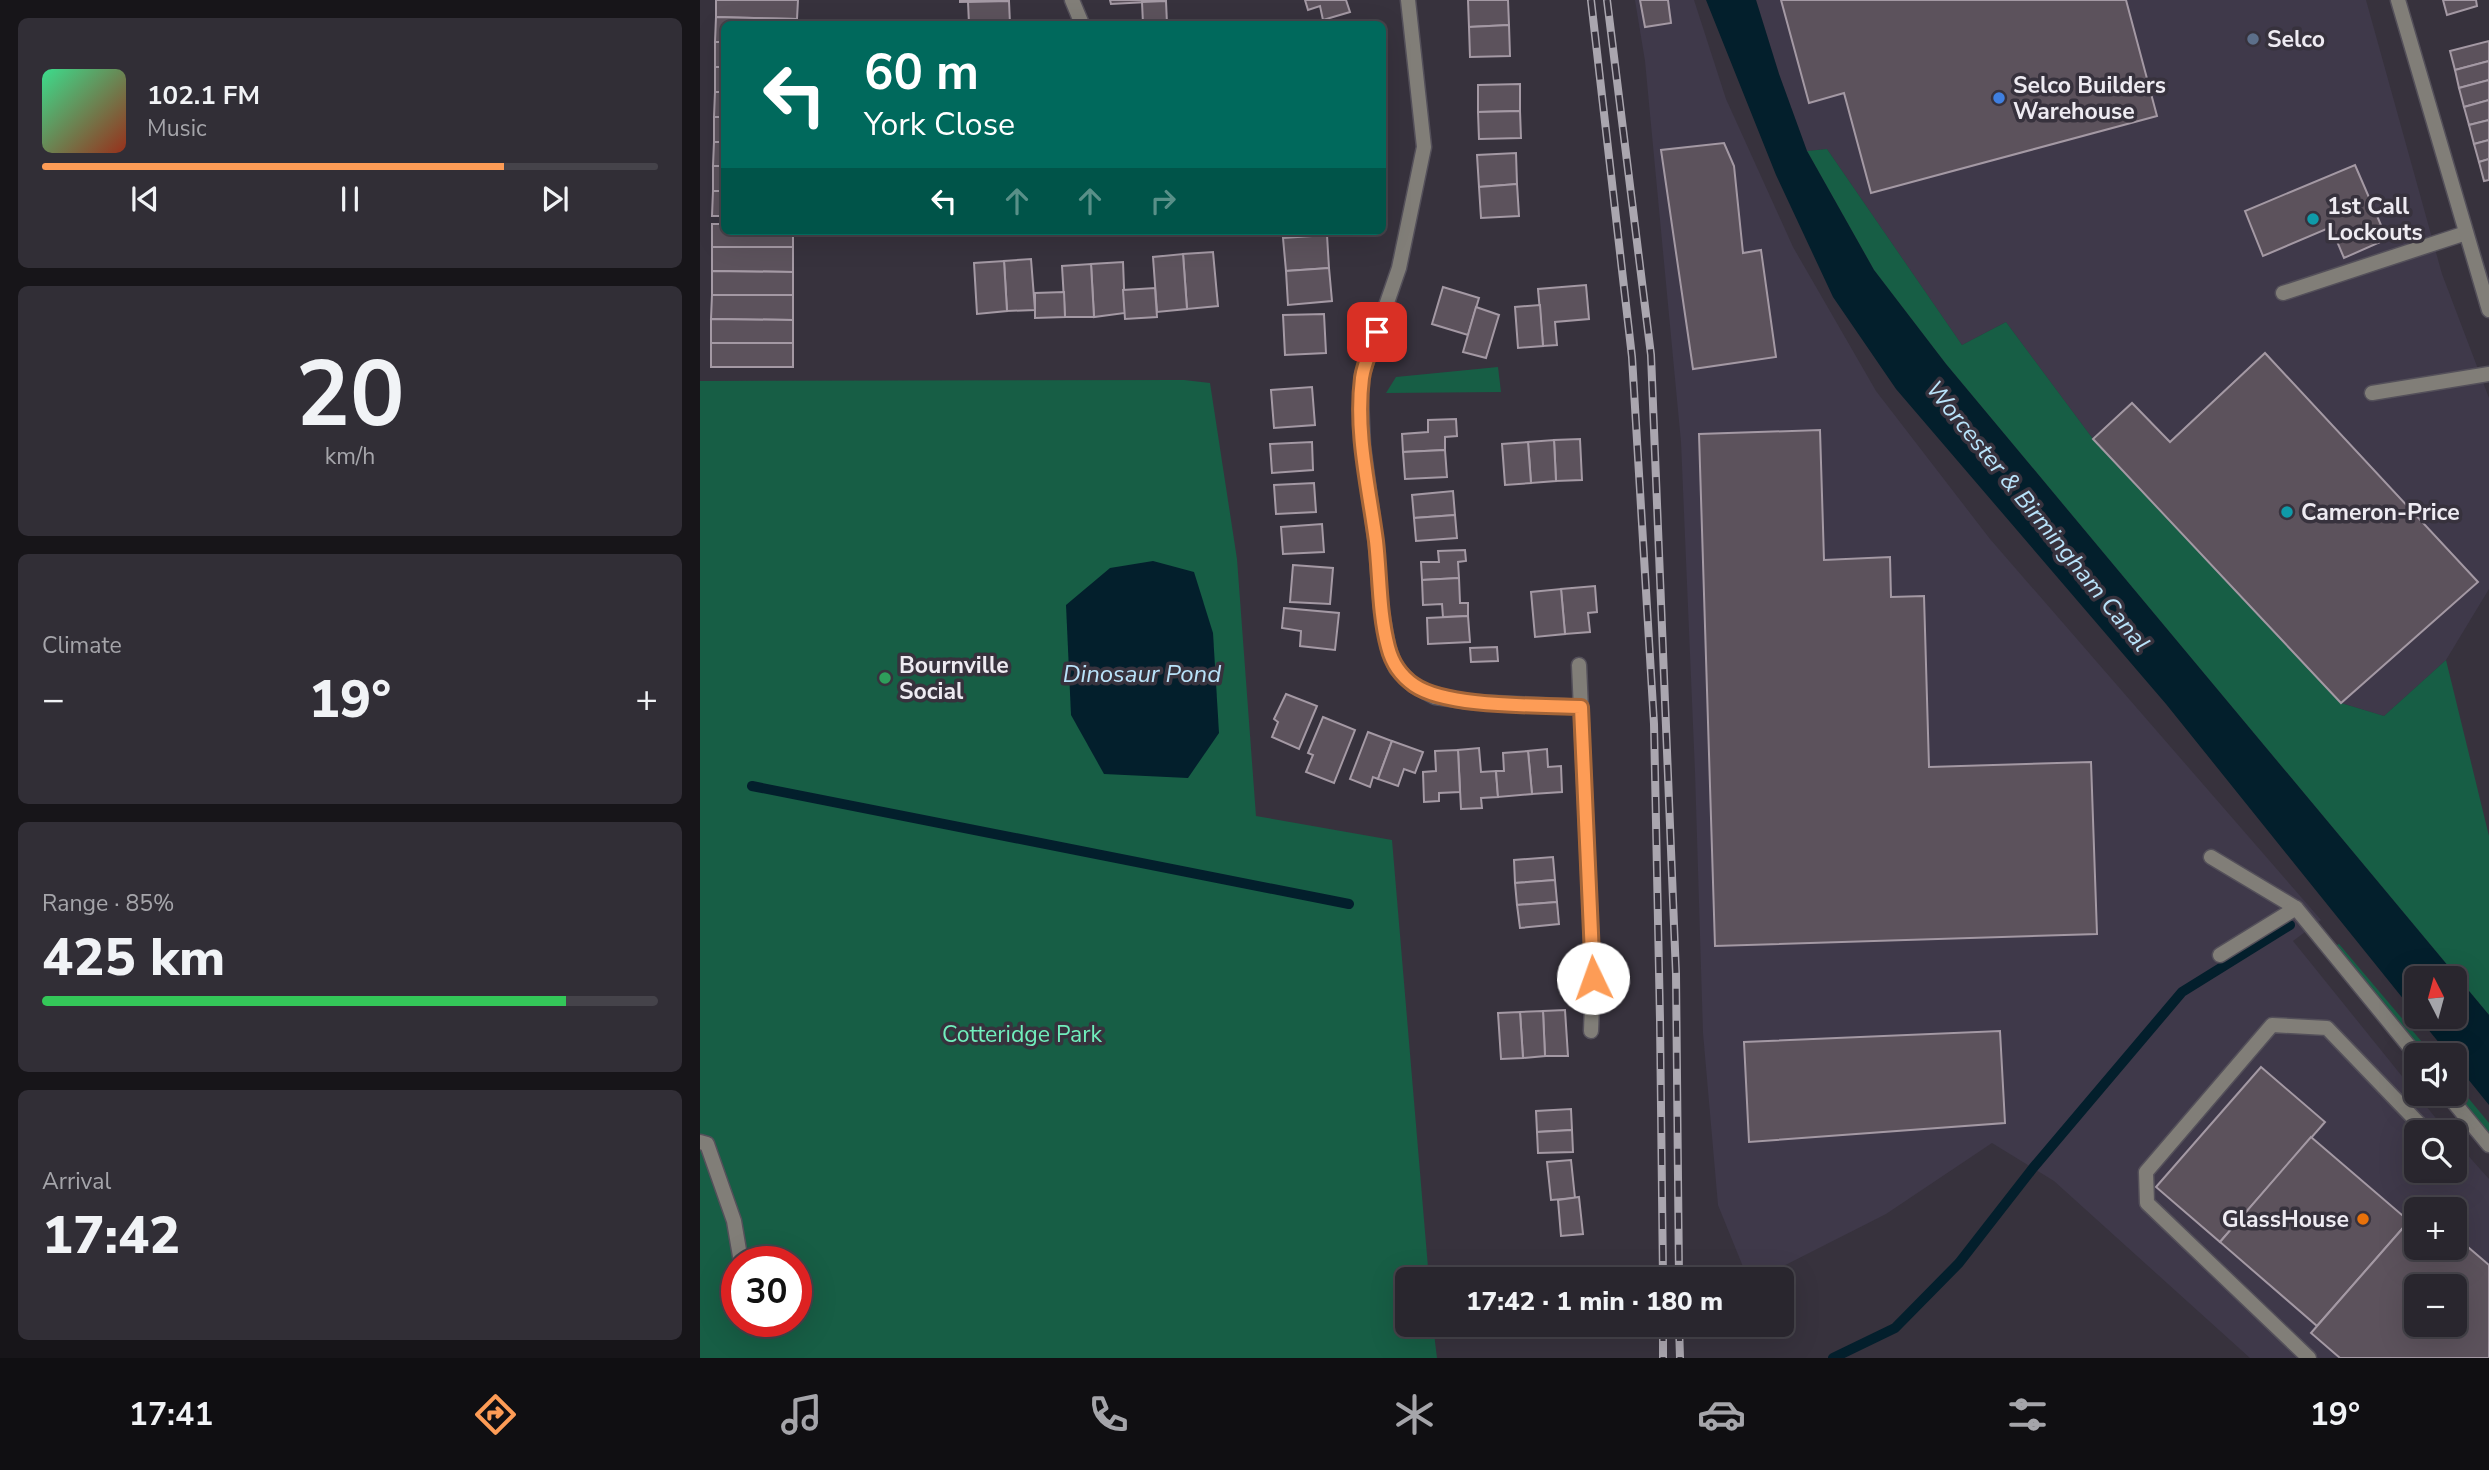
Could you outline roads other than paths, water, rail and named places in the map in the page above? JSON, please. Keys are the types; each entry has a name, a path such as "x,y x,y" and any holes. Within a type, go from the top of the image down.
{"street":[{"path":"1072,0 1081,21"},
{"path":"1408,0 1424,147 1399,268 1362,375 1361,400 1363,446 1388,647 1396,668 1413,685 1436,697 1473,702 1581,707"},
{"path":"2398,0 2489,310"},
{"path":"2283,293 2466,233"},
{"path":"2372,394 2489,374"},
{"path":"1579,665 1593,978 1591,1031"},
{"path":"2211,857 2296,908 2406,1043"},
{"path":"2220,954 2296,908"},
{"path":"2309,1358 2147,1203 2146,1172 2272,1025 2328,1028 2416,1120"},
{"path":"2457,1106 2489,1145"},
{"path":"700,1142 707,1144 730,1209 738,1246"}],"water":[{"name":"Worcester & Birmingham Canal","path":"1706,0 1756,0 1807,151 1874,270 1946,364 2448,966 2404,966 2404,1000 2166,704 1896,389 1833,297 1776,175"},
{"name":"Dinosaur Pond","path":"1153,561 1194,572 1213,633 1219,733 1188,778 1104,774 1071,715 1066,605 1110,568"},
{"path":"2468,990 2489,1015 2489,1105 2467,1078 2467,1043 2439,1043 2428,1029 2468,1029"}],"waterway":[{"path":"752,786 1349,904"},
{"path":"1833,1358 1895,1328 1959,1263 2033,1168 2182,992 2290,925"}],"railway":[{"path":"1591,0 1632,357 1654,724 1663,1267"},
{"path":"1607,0 1651,355 1676,974 1679,1267"},
{"path":"1663,1337 1663,1358"},
{"path":"1679,1337 1680,1358"}],"place":[{"name":"Selco","path":"2253,39"},
{"name":"Selco Builders Warehouse","path":"1999,98"},
{"name":"1st Call Lockouts","path":"2313,219"},
{"name":"Cameron-Price","path":"2287,512"},
{"name":"Bournville Social","path":"885,678"},
{"name":"GlassHouse","path":"2363,1219"}],"park label":[{"name":"Cotteridge Park","path":"1022,1034"}]}
